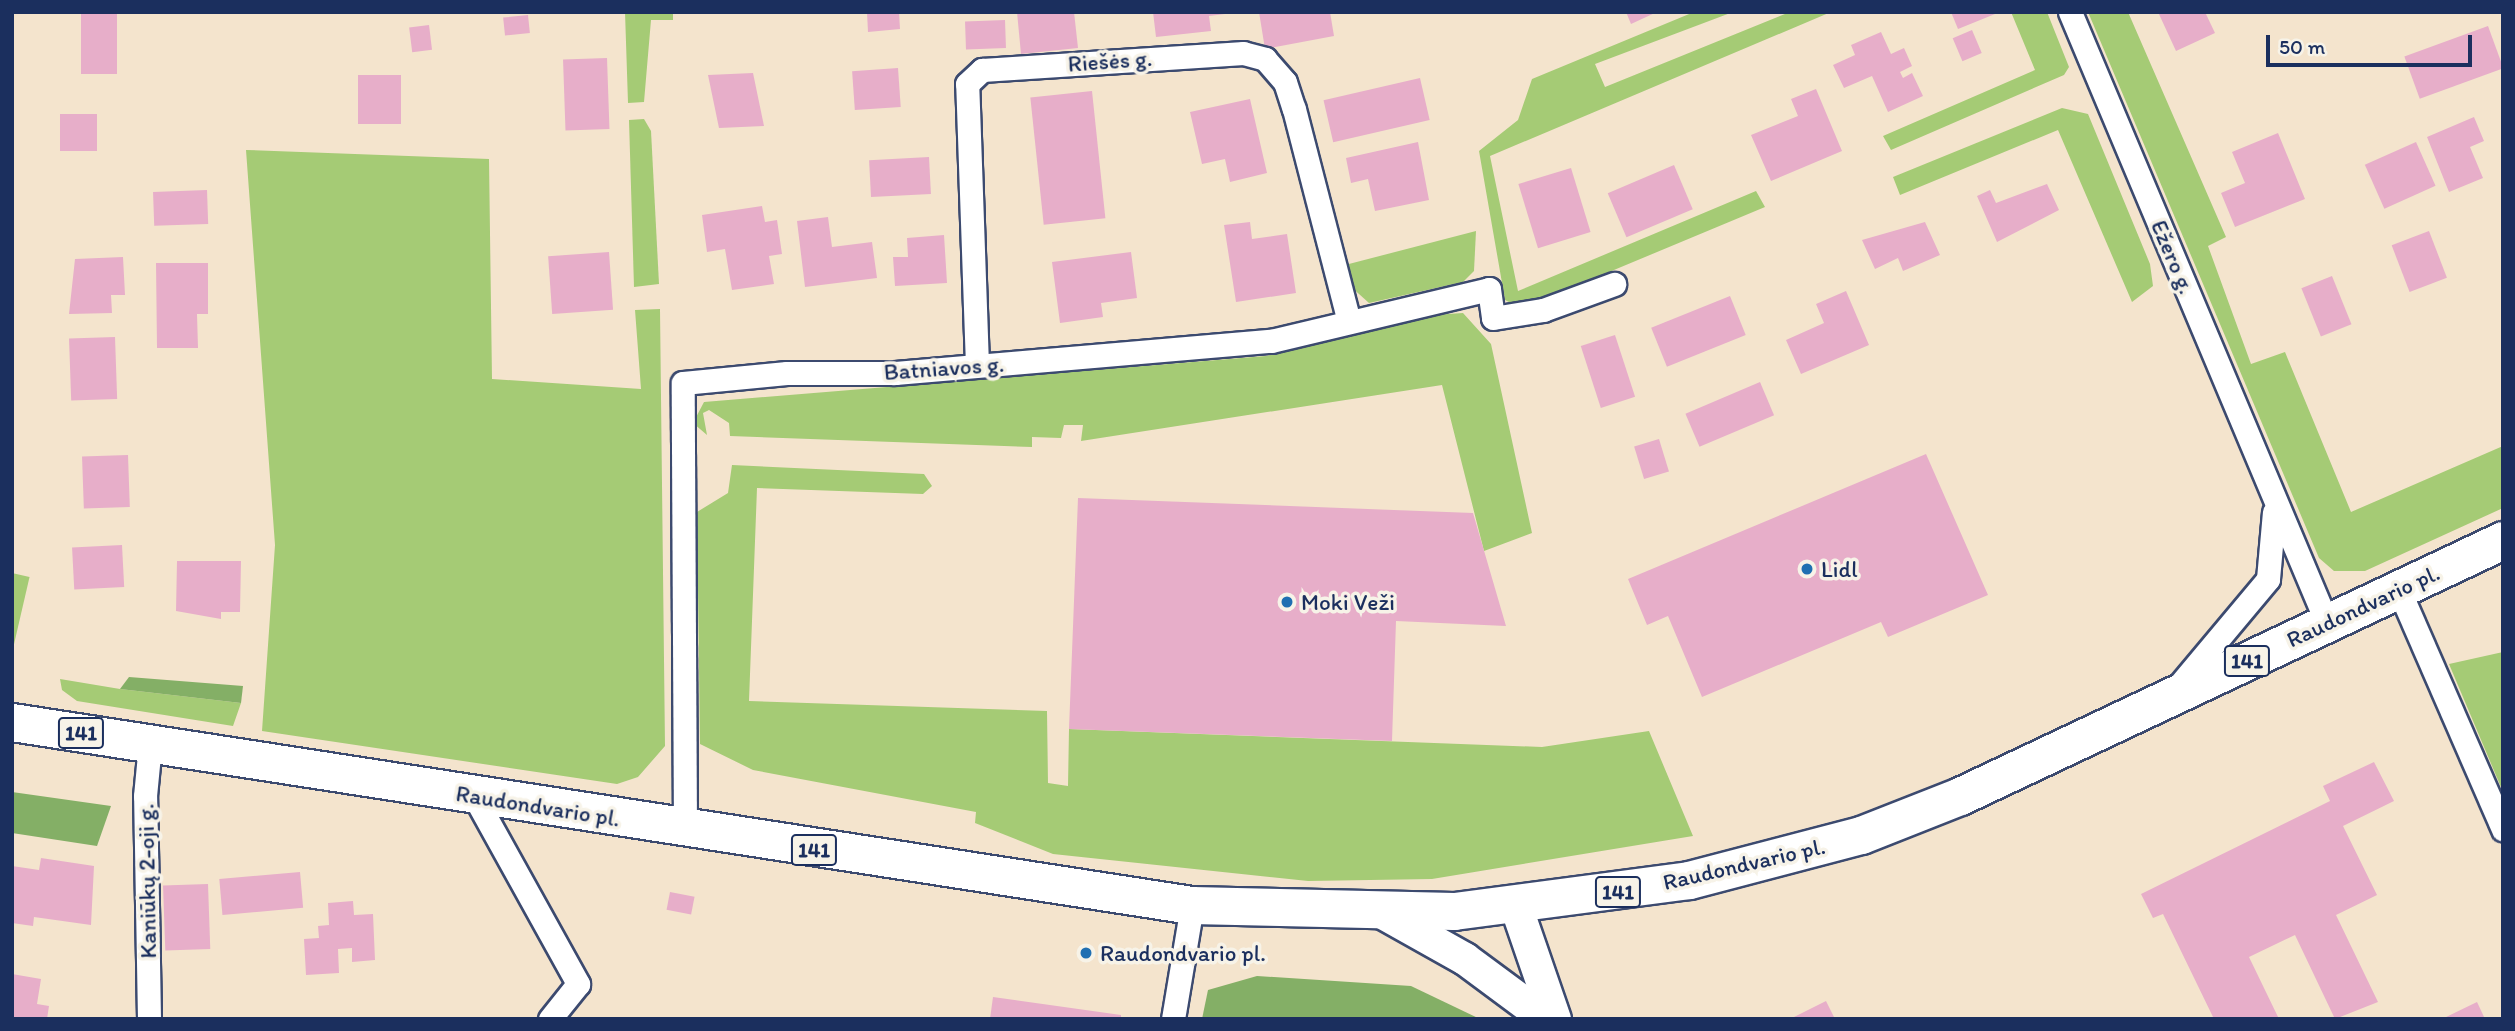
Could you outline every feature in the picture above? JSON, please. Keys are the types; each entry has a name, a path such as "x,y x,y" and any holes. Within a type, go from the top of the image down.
{"main road":[{"name":"Raudondvario pl.","path":"12,722 685,829 1192,905 1383,913 1516,906 1719,874 1861,835 2168,698 2503,540"},
{"path":"1516,906 1555,1019"},
{"path":"1383,913 1475,966 1546,1019"}],"street":[{"name":"Ežero g.","path":"2070,12 2327,623"},
{"name":"Riešės g.","path":"977,366 967,84 982,70 1243,53 1265,59 1285,82 1294,109 1348,318"},
{"name":"Batniavos g.","path":"685,829 683,383 977,366 1271,341 1348,318 1489,289 1493,318 1543,310 1614,284"},
{"name":"Ežero g.","path":"2168,698 2268,579 2274,502"},
{"path":"2399,590 2503,828"},
{"name":"Kaniūkų 2-oji g.","path":"149,1019 145,796 150,744"},
{"path":"474,796 578,984 550,1019"},
{"path":"1173,1019 1192,905"}],"green space":[{"path":"625,12 673,12 673,20 651,20 644,102 628,103"},
{"path":"1694,12 1733,12 1595,64 1605,87 1790,12 1831,12 1490,156 1518,291 1756,191 1765,207 1542,300 1517,306 1505,300 1479,151 1518,120 1532,79"},
{"path":"2011,12 2047,12 2069,67 2064,75 1891,150 1883,136 2035,70"},
{"path":"2088,12 2128,12 2226,237 2208,246 2251,364 2285,352 2351,512 2503,446 2503,508 2365,571 2334,571 2319,558"},
{"path":"2062,108 2088,114 2150,264 2153,286 2132,302 2058,130 1900,195 1893,177"},
{"path":"644,119 651,131 659,284 634,287 629,120"},
{"path":"246,150 489,159 492,379 641,389 635,310 660,309 665,746 638,777 617,784 262,731 275,545"},
{"path":"1476,231 1474,271 1463,282 1369,303 1349,285 1345,265"},
{"path":"1463,313 1491,344 1532,533 1484,551 1442,385 1081,441 1083,425 1064,425 1061,438 1032,437 1032,447 730,436 729,423 709,410 703,413 707,435 693,423 704,402 1266,356 1433,315"},
{"path":"732,465 924,474 932,486 923,494 757,488 749,701 1047,711 1048,783 1068,786 1069,729 1542,747 1649,731 1693,836 1432,879 1308,881 1053,854 975,823 976,812 753,770 700,744 697,512 728,493"},
{"path":"12,573 30,577 12,653"},
{"path":"2503,652 2503,792 2449,664"},
{"path":"129,677 243,686 241,703 120,689"},
{"path":"60,679 241,703 233,726 77,701 62,690"},
{"path":"12,792 111,806 97,846 12,833"},
{"path":"1257,976 1411,986 1480,1019 1202,1019 1208,990"}],"building":[{"path":"81,12 117,12 117,74 81,74"},
{"path":"867,12 899,12 900,29 868,32"},
{"path":"1017,12 1074,12 1078,48 1021,54"},
{"path":"1153,12 1225,14 1209,16 1211,31 1156,37"},
{"path":"1259,12 1330,12 1334,36 1265,49"},
{"path":"1626,12 1657,12 1631,24"},
{"path":"1951,12 2000,12 1958,29"},
{"path":"2158,12 2205,12 2215,33 2176,51"},
{"path":"528,15 530,33 505,36 503,18"},
{"path":"1005,20 1006,48 966,49 965,21"},
{"path":"429,25 432,50 412,52 409,27"},
{"path":"2488,26 2503,68 2420,99 2404,56"},
{"path":"1972,30 1982,53 1962,61 1953,38"},
{"path":"1881,32 1891,54 1904,48 1912,66 1900,72 1903,78 1912,73 1923,96 1888,112 1872,76 1844,88 1833,65 1855,55 1851,45"},
{"path":"607,58 609,129 566,130 563,60"},
{"path":"898,68 901,107 855,110 852,71"},
{"path":"753,73 764,126 719,128 708,75"},
{"path":"358,75 401,75 401,124 358,124"},
{"path":"1420,78 1430,120 1333,142 1324,100"},
{"path":"1816,89 1842,151 1771,181 1751,135 1798,116 1791,99"},
{"path":"1092,91 1105,218 1044,225 1030,97"},
{"path":"1250,99 1267,173 1230,182 1225,159 1202,164 1190,112"},
{"path":"60,114 97,114 97,151 60,151"},
{"path":"2474,117 2484,141 2470,147 2483,178 2449,192 2427,137"},
{"path":"2278,133 2305,199 2235,227 2221,193 2245,183 2232,152"},
{"path":"1418,142 1429,200 1375,211 1368,179 1351,183 1346,158"},
{"path":"2416,142 2436,186 2384,209 2365,165"},
{"path":"929,157 931,194 871,197 869,160"},
{"path":"1674,165 1693,209 1626,237 1608,193"},
{"path":"1571,168 1591,232 1538,248 1518,184"},
{"path":"2047,184 2059,210 1997,242 1977,196 1990,190 1996,203"},
{"path":"207,190 208,224 154,226 153,192"},
{"path":"762,206 765,222 777,220 782,254 769,256 774,284 732,290 725,249 707,252 702,215"},
{"path":"828,217 832,247 872,242 877,278 805,287 797,221"},
{"path":"1250,222 1252,239 1287,234 1296,293 1236,302 1224,225"},
{"path":"1925,222 1940,255 1903,271 1898,258 1875,269 1862,240"},
{"path":"2429,231 2447,278 2410,292 2392,245"},
{"path":"944,235 947,283 895,286 893,257 908,257 907,238"},
{"path":"609,252 613,310 552,314 548,256"},
{"path":"1131,252 1137,298 1101,303 1103,317 1060,323 1052,262"},
{"path":"123,257 125,295 111,295 112,313 69,314 75,259"},
{"path":"156,263 208,263 208,314 197,314 198,348 157,348"},
{"path":"2332,276 2351,324 2321,337 2301,288"},
{"path":"1846,291 1869,345 1801,374 1786,340 1824,323 1816,304"},
{"path":"1730,296 1746,335 1667,367 1651,328"},
{"path":"1615,335 1635,397 1601,408 1581,346"},
{"path":"115,337 117,399 71,401 69,339"},
{"path":"1760,382 1774,415 1700,447 1685,414"},
{"path":"1659,439 1669,472 1644,479 1634,447"},
{"name":"Lidl","path":"1926,454 1988,595 1888,637 1881,622 1702,697 1668,616 1647,625 1628,579"},
{"path":"128,455 130,507 84,509 82,457"},
{"name":"Moki Veži","path":"1078,498 1473,513 1506,626 1396,621 1392,741 1069,729"},
{"path":"122,545 124,587 74,590 72,548"},
{"path":"177,561 241,561 240,612 221,612 221,619 176,611"},
{"path":"2374,762 2394,801 2343,826 2377,895 2336,915 2378,1002 2335,1019 2295,935 2249,957 2279,1019 2214,1019 2163,914 2153,918 2141,894 2330,801 2323,786"},
{"path":"41,858 94,866 91,925 34,917 33,926 12,923 12,866 39,870"},
{"path":"300,872 303,908 222,915 219,879"},
{"path":"208,884 210,949 165,951 163,886"},
{"path":"670,892 695,897 691,914 667,910"},
{"path":"353,901 354,915 373,914 375,960 352,962 352,948 338,949 339,973 306,975 304,939 319,938 318,926 329,925 328,903"},
{"path":"12,974 41,979 37,1004 49,1006 47,1019 12,1019"},
{"path":"993,997 1121,1015 1121,1019 990,1019"},
{"path":"1826,1001 1835,1019 1790,1019"},
{"path":"2477,1002 2485,1019 2442,1019"}],"place":[{"name":"Lidl","path":"1807,569"},
{"name":"Moki Veži","path":"1287,602"},
{"name":"Raudondvario pl.","path":"1086,953"}]}
